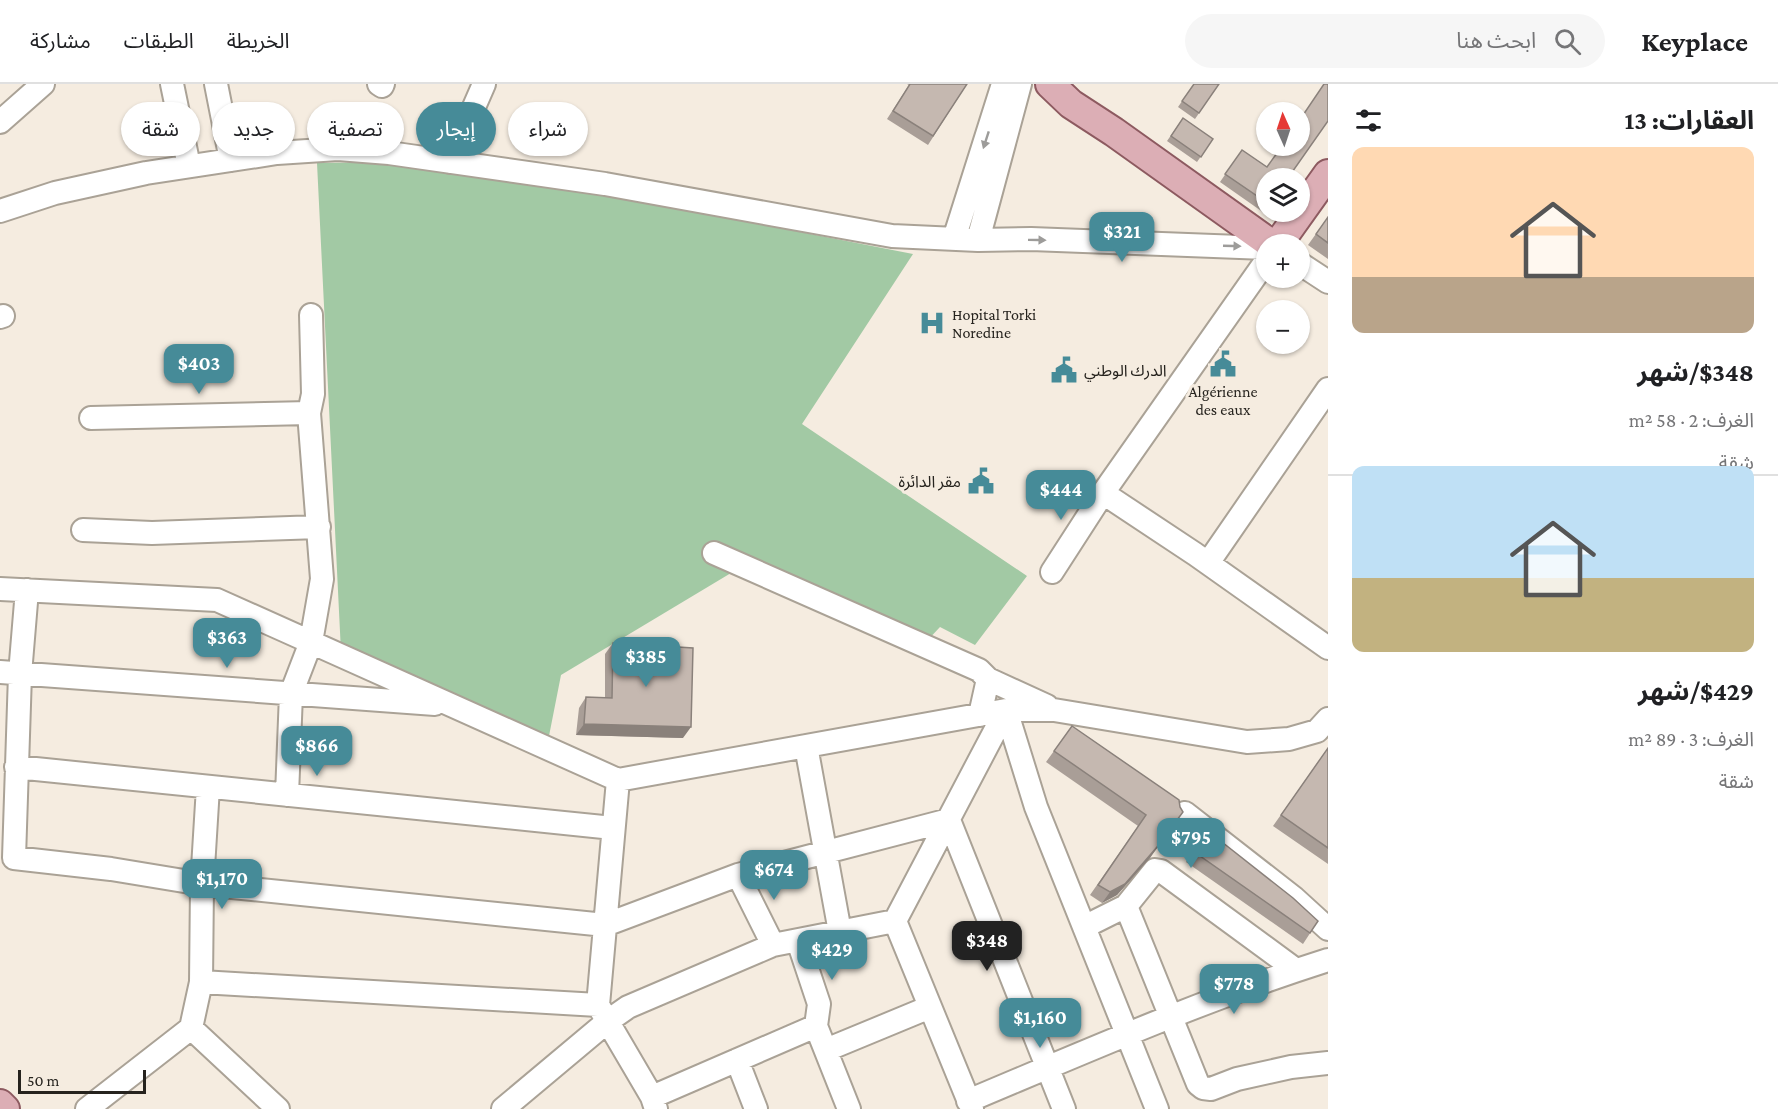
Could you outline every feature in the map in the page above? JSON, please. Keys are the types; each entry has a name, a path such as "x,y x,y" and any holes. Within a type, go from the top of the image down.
{"main road":[{"path":"1050,84 1071,104 1114,132 1256,234"},
{"path":"1076,84 1095,104 1114,132"},
{"path":"1285,234 1328,174"},
{"path":"0,1104 5,1109"}],"street":[{"path":"0,122 43,84"},
{"path":"172,84 189,166"},
{"path":"216,84 231,160"},
{"path":"450,162 484,84"},
{"path":"954,239 1003,84"},
{"path":"978,240 1020,84"},
{"path":"0,211 55,193 146,173 277,153 338,149 389,153 605,184 892,236 1256,248"},
{"path":"1310,270 1328,282"},
{"path":"1052,572 1103,493 1256,275"},
{"path":"286,795 291,694 311,642 322,579 309,413 313,394 311,315"},
{"path":"1208,563 1328,389"},
{"path":"91,418 309,413"},
{"path":"1103,493 1208,563 1328,648"},
{"path":"83,530 152,533 318,527"},
{"path":"714,553 979,670 988,680 1054,710"},
{"path":"0,589 217,600 618,780 1006,710 1054,710 1247,742 1289,739 1317,731 1328,719"},
{"path":"27,590 10,673 16,767 14,858 111,868 202,884 605,925 738,875 949,820"},
{"path":"10,673 452,705"},
{"path":"980,715 988,680"},
{"path":"895,921 1006,710"},
{"path":"1006,710 1036,807 1157,1109"},
{"path":"806,746 840,932"},
{"path":"16,767 613,828"},
{"path":"618,780 605,925 603,1013 654,1103 737,1060 816,1026"},
{"path":"87,1109 191,1028 201,982 202,884 208,787"},
{"path":"1185,813 1328,928"},
{"path":"949,820 1064,1109"},
{"path":"1084,927 1126,906 1155,870 1161,871 1296,970"},
{"path":"738,875 773,945"},
{"path":"1126,906 1195,1079 1203,1088 1218,1087 1237,1079 1291,1067 1328,1063"},
{"path":"201,982 603,1013 628,1007 773,945 895,921"},
{"path":"895,921 970,1105 1046,1068 1127,1034 1328,960"},
{"path":"798,941 819,1004 816,1026 849,1109"},
{"path":"826,1050 930,1007"},
{"path":"503,1109 603,1013"},
{"path":"191,1028 278,1109"},
{"path":"737,1060 756,1109"}],"green space":[{"path":"384,162 595,192 913,254 802,424 1027,576 975,645 940,627 924,644 752,571 731,573 561,675 549,736 341,652 317,163"}],"building":[{"path":"910,84 967,84 933,136 893,111"},
{"path":"1194,84 1219,84 1199,113 1182,101"},
{"path":"1324,84 1328,84 1328,121 1310,147 1310,105"},
{"path":"1183,118 1213,139 1201,157 1171,136"},
{"path":"1242,150 1267,167 1275,156 1303,156 1295,168 1256,168 1256,195 1225,174"},
{"path":"1328,217 1328,243 1316,234"},
{"path":"613,643 693,648 691,727 584,724 586,697 612,698"},
{"path":"1072,726 1179,800 1183,812 1125,884 1110,892 1098,885 1146,815 1054,751"},
{"path":"1328,748 1328,848 1281,815"},
{"path":"1208,831 1293,898 1318,921 1310,933 1193,851"}],"place":[{"name":"Hopital Torki Noredine","path":"932,323"},
{"name":"Algérienne des eaux","path":"1223,364"},
{"name":"الدرك الوطني","path":"1064,370"},
{"name":"مقر الدائرة","path":"981,481"}]}
